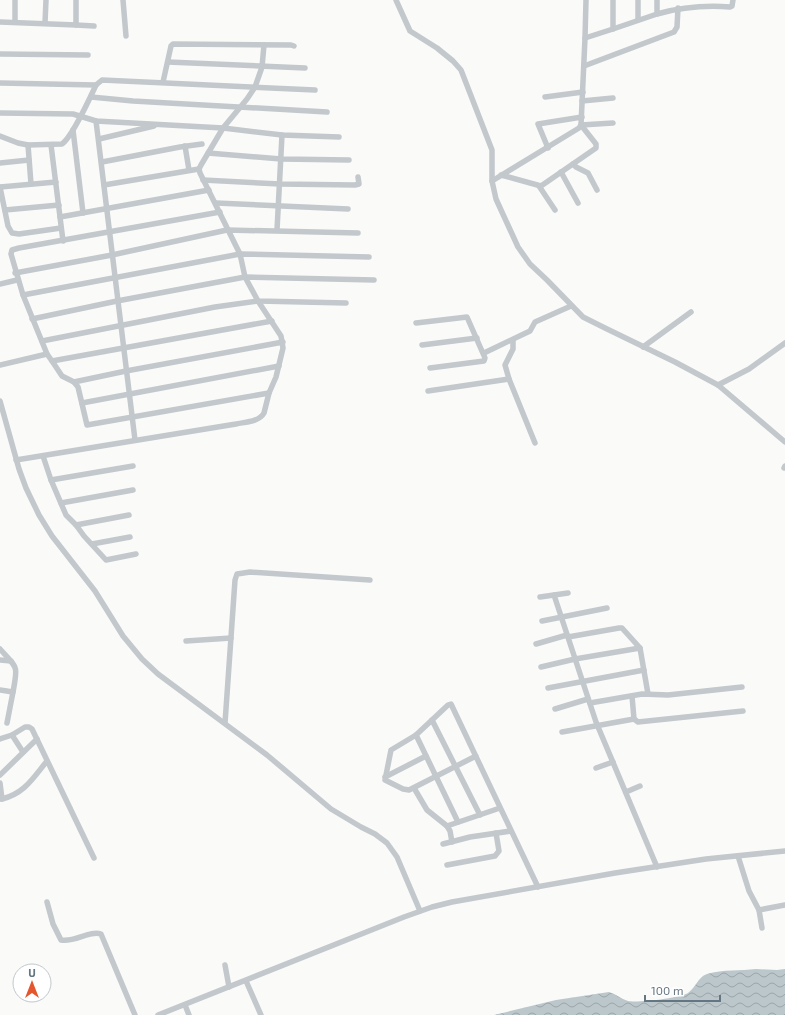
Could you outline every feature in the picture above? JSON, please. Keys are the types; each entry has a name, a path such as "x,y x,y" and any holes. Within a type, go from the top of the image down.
{"street":[{"path":"15,22 16,0"},
{"path":"45,24 46,0"},
{"path":"76,0 76,25"},
{"path":"123,0 126,36"},
{"path":"396,0 410,31 437,48 453,61 461,70 492,150 492,181 496,199 523,255 530,264 582,317 675,362 718,385 785,442"},
{"path":"492,181 548,148 576,130 581,125 586,0"},
{"path":"612,0 613,29"},
{"path":"638,0 638,20"},
{"path":"657,0 657,14"},
{"path":"584,66 672,33 676,27 683,0"},
{"path":"585,38 638,20 680,8 709,3 730,8 734,0"},
{"path":"0,22 94,26"},
{"path":"163,82 171,46 173,44 294,46"},
{"path":"16,460 236,424 258,419 262,416 276,377 283,342 245,277 240,254 199,169 223,128 255,86 262,67 264,45"},
{"path":"0,54 88,56"},
{"path":"168,62 305,68"},
{"path":"0,136 14,142 28,144 51,144 64,142 91,97 96,85 100,81 104,80 316,90"},
{"path":"0,83 96,85"},
{"path":"545,97 582,92"},
{"path":"91,97 133,101 327,112"},
{"path":"582,101 613,98"},
{"path":"0,113 73,114 96,121 223,128 282,135 339,137"},
{"path":"548,148 538,124 582,117"},
{"path":"96,121 134,440"},
{"path":"581,125 613,123"},
{"path":"99,139 161,125"},
{"path":"501,176 541,186 596,148 596,144 581,125"},
{"path":"73,129 83,213"},
{"path":"277,230 282,135"},
{"path":"28,144 31,184"},
{"path":"51,144 63,241"},
{"path":"102,162 202,144"},
{"path":"185,146 189,170"},
{"path":"208,153 281,159 349,160"},
{"path":"0,163 29,160"},
{"path":"574,164 576,168 588,173 597,190"},
{"path":"104,185 199,169"},
{"path":"561,172 578,203"},
{"path":"203,180 280,184 358,185 360,182 358,177"},
{"path":"56,182 0,187 10,230 14,234 61,228"},
{"path":"539,186 555,210"},
{"path":"60,217 209,190"},
{"path":"216,203 348,209"},
{"path":"5,210 59,205"},
{"path":"220,212 14,250 11,254 15,273 32,319 48,354 62,376 74,382 78,387 87,425 269,393"},
{"path":"15,273 112,255 228,230 358,233"},
{"path":"23,296 240,254 369,257"},
{"path":"32,319 245,277 374,280"},
{"path":"0,284 17,280"},
{"path":"42,341 214,307 258,301 346,302"},
{"path":"484,353 532,330 535,322 571,306"},
{"path":"643,347 691,312"},
{"path":"416,323 467,317 484,353 484,361 430,368"},
{"path":"52,361 272,321"},
{"path":"422,345 477,338"},
{"path":"513,340 513,349 505,365 509,379 536,443"},
{"path":"74,382 126,370 283,342"},
{"path":"718,385 750,369 785,343"},
{"path":"778,348 785,348"},
{"path":"0,365 48,354"},
{"path":"82,403 279,366"},
{"path":"428,391 509,379"},
{"path":"0,401 16,460 28,493 52,536 95,591 128,643 158,674 267,755 331,809 361,828 375,834 387,843 397,857 420,911"},
{"path":"43,456 66,515 76,524 84,536 106,560 136,554"},
{"path":"52,480 133,466"},
{"path":"61,503 133,490"},
{"path":"76,524 129,515"},
{"path":"92,544 130,537"},
{"path":"225,723 235,580 239,573 250,572 370,580"},
{"path":"540,597 568,592"},
{"path":"554,595 597,725 657,867"},
{"path":"542,622 607,608"},
{"path":"536,644 567,636 621,628 640,648 648,694"},
{"path":"186,641 231,638"},
{"path":"541,667 575,659 640,648"},
{"path":"0,649 15,666 16,671 7,723"},
{"path":"0,660 11,661"},
{"path":"548,688 644,670"},
{"path":"555,709 589,701 648,694 668,695 742,687"},
{"path":"0,690 13,692"},
{"path":"632,696 634,719"},
{"path":"476,756 414,788 403,790 385,781 391,750 416,735 448,705 451,704 476,756 500,808 538,887"},
{"path":"562,732 634,719 638,722 743,711"},
{"path":"432,720 480,815"},
{"path":"0,739 12,736 23,728 28,727 32,729 94,858"},
{"path":"416,735 458,822"},
{"path":"12,736 23,752"},
{"path":"0,775 37,739"},
{"path":"385,777 426,756"},
{"path":"0,783 1,799 12,796 21,791 47,761"},
{"path":"596,768 613,762"},
{"path":"626,792 640,786"},
{"path":"414,788 427,810 447,826 452,842"},
{"path":"447,826 500,808"},
{"path":"443,844 511,831"},
{"path":"447,865 495,856 499,851 496,833"},
{"path":"158,1015 168,1013 246,980 440,904 706,859 785,851"},
{"path":"738,856 750,891 759,910 762,928"},
{"path":"48,902 54,924 61,940 68,940 95,933 101,934 135,1015"},
{"path":"759,910 785,905"},
{"path":"225,965 229,987"},
{"path":"246,980 261,1015"},
{"path":"185,1005 189,1015"}],"water":[{"path":"756,969 785,969 785,1015 494,1015 556,1000 609,992 628,1001 659,1000 688,993 701,977 713,972"}]}
